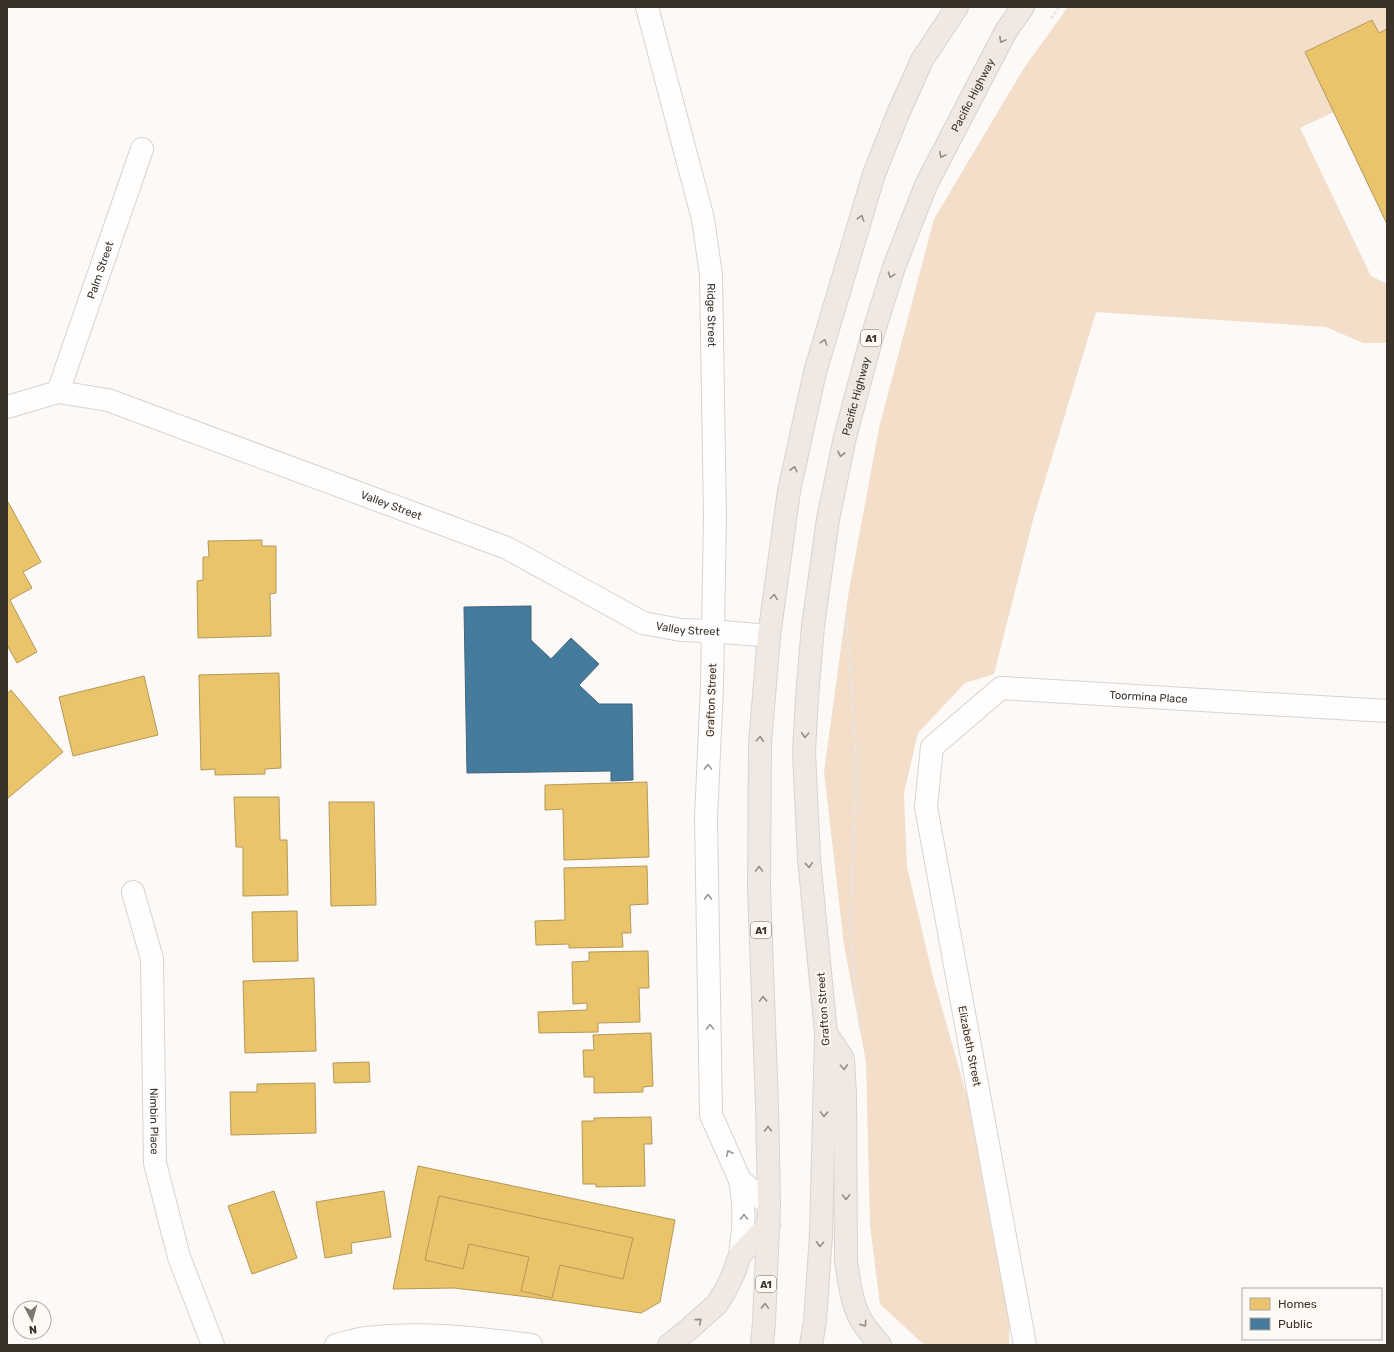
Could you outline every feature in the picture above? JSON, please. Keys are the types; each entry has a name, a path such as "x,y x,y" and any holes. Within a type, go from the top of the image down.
{"highway":[{"name":"A1","path":"762,1345 769,1214 767,1105 759,888 760,743 769,636 789,490 815,372 872,182 897,116 922,60 957,7"},
{"name":"Pacific Highway","path":"807,696 813,626 828,519 845,437 871,340 894,267 926,185 1006,31 1023,7"},
{"name":"Grafton Street","path":"807,696 804,752 809,859 826,1033 821,1235 815,1320 811,1345"},
{"path":"826,1033 843,1059 845,1093 846,1261 849,1283 855,1306 861,1320 880,1345"},
{"path":"669,1345 717,1304 733,1275 740,1255 769,1214"}],"street":[{"name":"Ridge Street","path":"648,7 703,219 711,275 715,517 712,631"},
{"name":"Palm Street","path":"58,392 142,149"},
{"name":"Valley Street","path":"7,407 58,392 108,400 507,548 643,623 680,630 769,636"},
{"name":"Grafton Street","path":"712,631 712,686 706,818 711,1115 740,1180 769,1214"},
{"name":"Toormina Place","path":"932,747 1000,688 1387,711"},
{"name":"Elizabeth Street","path":"932,747 926,807 1025,1345"},
{"name":"Nimbin Place","path":"133,892 152,959 155,1163 179,1258 213,1345"},
{"path":"740,1180 744,1198 744,1226 740,1255"},
{"path":"336,1345 365,1338 435,1335 531,1345"}],"path":[{"path":"1050,19 1059,7"},
{"path":"846,612 855,737 856,787 850,927 860,1034"}],"shaded area":[{"path":"1068,7 1387,7 1387,29 1379,33 1372,20 1305,52 1334,112 1300,128 1371,276 1387,284 1387,343 1363,343 1326,327 1096,312 1033,520 994,674 965,683 918,733 904,793 907,867 933,977 969,1103 992,1233 1010,1312 1009,1345 928,1345 922,1343 880,1304 870,1225 866,1062 844,945 824,772 848,596 879,428 934,219 1024,68"}],"building: Homes":[{"path":"1372,20 1379,33 1387,29 1387,224 1305,52"},
{"path":"8,502 41,562 23,572 32,588 10,600 37,652 17,663 7,645"},
{"path":"262,540 262,546 276,546 276,593 270,594 271,636 198,638 197,581 203,580 203,557 209,557 208,541"},
{"path":"279,673 281,768 265,769 265,774 215,775 215,769 201,770 199,675"},
{"path":"144,676 158,735 73,756 59,697"},
{"path":"11,690 63,752 8,798 7,694"},
{"path":"647,782 649,857 564,860 563,809 545,810 545,785"},
{"path":"234,797 279,797 280,840 287,840 288,895 243,896 243,847 236,847"},
{"path":"329,802 374,802 376,905 331,906"},
{"path":"647,866 648,904 630,905 631,933 622,933 623,947 569,948 569,944 536,945 535,921 565,920 564,868"},
{"path":"297,911 298,961 253,962 252,912"},
{"path":"648,951 649,988 639,988 640,1022 598,1023 598,1032 539,1033 538,1012 587,1010 587,1003 573,1004 572,962 589,961 589,952"},
{"path":"314,978 316,1051 245,1053 243,981"},
{"path":"651,1033 653,1086 643,1087 643,1092 594,1093 594,1077 584,1077 583,1050 594,1050 593,1035"},
{"path":"369,1062 370,1082 334,1083 333,1063"},
{"path":"315,1083 316,1133 231,1135 230,1092 257,1092 257,1084"},
{"path":"651,1117 652,1144 644,1144 645,1186 596,1187 596,1184 583,1184 582,1121 594,1121 594,1118"},
{"path":"418,1166 675,1220 660,1302 641,1313 454,1288 393,1289"},
{"path":"274,1191 297,1258 252,1274 228,1206"},
{"path":"384,1191 391,1237 351,1243 352,1253 325,1258 316,1202"},
{"path":"439,1196 633,1238 623,1279 560,1265 552,1298 521,1291 529,1257 469,1244 463,1269 425,1260"}],"building: Public":[{"path":"531,606 531,640 551,659 571,638 599,664 579,685 599,704 632,704 633,780 611,781 611,771 467,773 464,607"}]}
